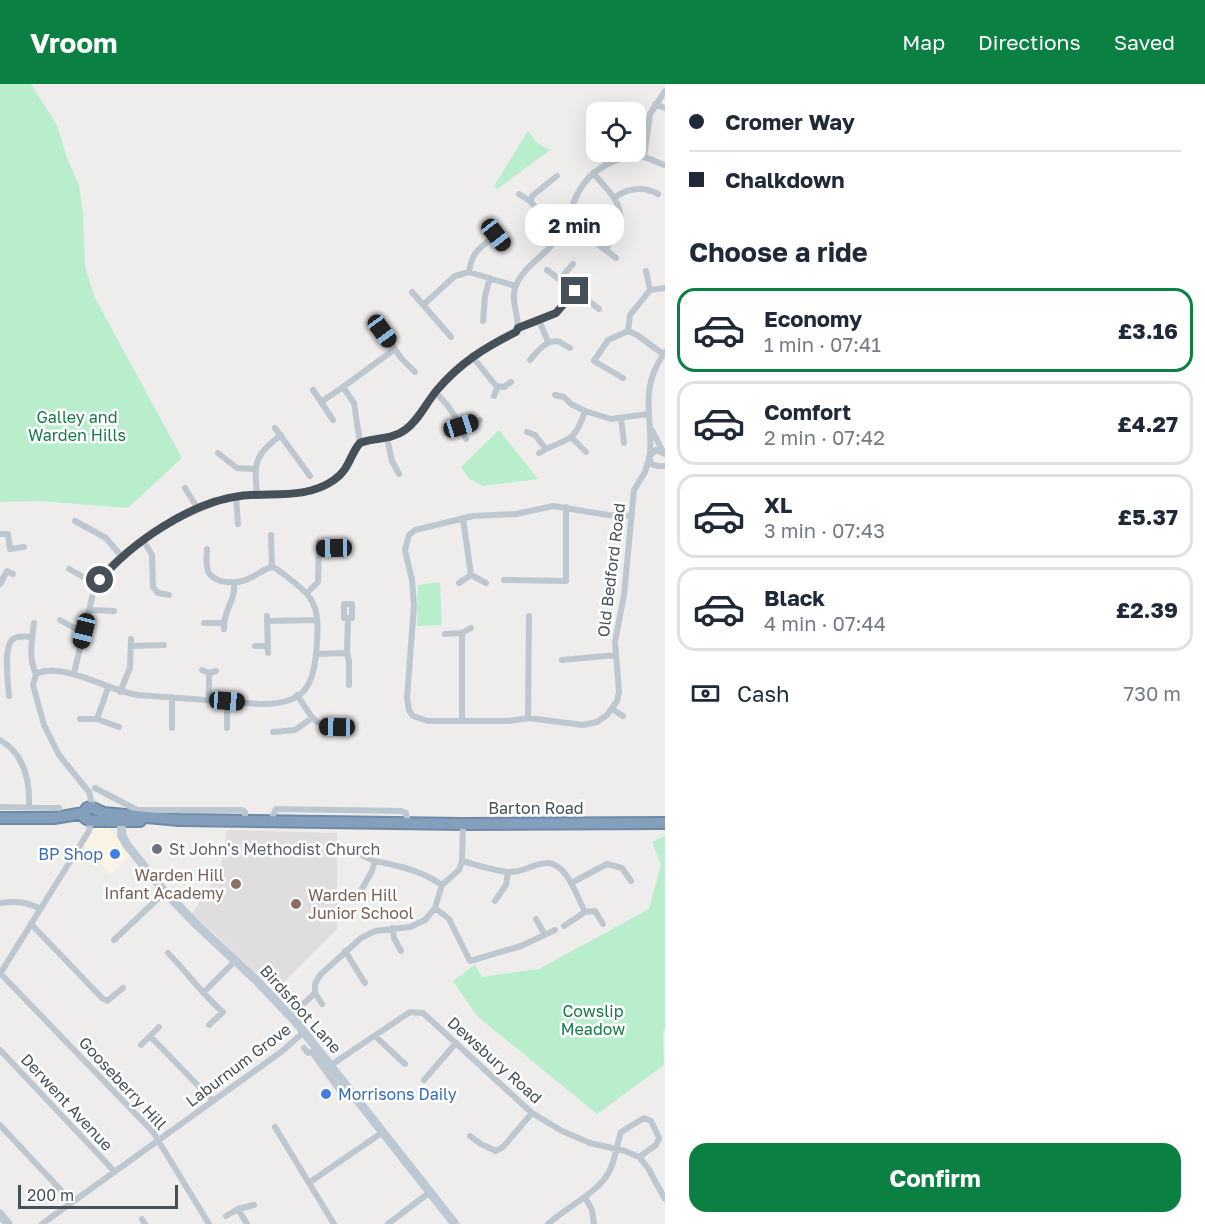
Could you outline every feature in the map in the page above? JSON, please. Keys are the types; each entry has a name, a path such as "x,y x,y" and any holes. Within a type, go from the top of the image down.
{"highway":[{"path":"0,818 54,818 92,814"},
{"name":"Barton Road","path":"92,814 135,815 149,819"},
{"name":"Barton Road","path":"92,814 121,822 149,819 273,820 314,815 408,823 664,823"}],"street":[{"path":"646,138 654,104 665,91"},
{"path":"654,104 665,108"},
{"path":"646,158 665,165"},
{"path":"518,328 513,303 515,286 519,279 548,250 564,229 577,194 593,173 613,162"},
{"path":"593,173 615,197 620,208 620,228 605,250"},
{"path":"530,201 533,195 557,176"},
{"path":"615,197 634,188 651,190 658,194"},
{"path":"519,194 530,201 547,220 564,229"},
{"path":"488,226 504,245"},
{"path":"469,272 471,259 475,252 496,235"},
{"path":"587,236 616,258"},
{"path":"560,279 573,264"},
{"path":"546,270 599,309"},
{"path":"646,271 650,290"},
{"path":"423,305 455,276 469,272 515,286"},
{"path":"490,278 485,296 483,318 492,316"},
{"path":"628,331 630,315 650,290 665,288"},
{"path":"360,443 387,438 404,431 416,420 435,392 472,356 516,332 518,328 556,313 575,291"},
{"path":"412,292 451,338"},
{"path":"539,320 548,342"},
{"path":"382,331 416,372"},
{"path":"623,378 594,361 608,340 628,331 664,353 653,371 648,390 651,464 662,465"},
{"path":"530,360 548,342 558,341 570,348"},
{"path":"321,402 395,349"},
{"path":"472,356 492,382 504,387 511,382"},
{"path":"494,396 498,386"},
{"path":"74,674 96,584 122,556 142,540 158,529 215,502 236,496 256,494 296,495 322,487 341,474 360,443 354,404 344,387"},
{"path":"313,390 333,420"},
{"path":"435,392 448,404 466,439"},
{"path":"555,395 564,397 571,404 585,411 611,419 648,414"},
{"path":"527,432 536,435 542,451 572,438 585,411"},
{"path":"621,418 624,443"},
{"path":"461,426 480,420"},
{"path":"650,427 664,453"},
{"path":"275,428 310,476"},
{"path":"256,494 254,470 259,454 281,435"},
{"path":"387,438 392,461 399,474"},
{"path":"572,438 586,452"},
{"path":"650,457 656,450 664,453"},
{"path":"218,453 237,468 254,470"},
{"name":"Old Bedford Road","path":"612,709 619,692 616,634 626,583 634,490 645,472 650,457"},
{"path":"645,472 662,465"},
{"path":"184,488 186,497 198,509"},
{"path":"236,496 238,524"},
{"path":"623,716 612,709 597,722 583,725 528,718 509,721 421,720 413,716 406,698 414,620 413,589 405,550 409,535 415,530 462,518 516,514 553,506 600,514 631,516"},
{"path":"566,507 567,581"},
{"path":"237,513 246,512"},
{"path":"462,518 471,575"},
{"path":"75,521 81,530 106,538 122,556"},
{"path":"0,534 8,534 10,549 24,547"},
{"path":"271,535 274,543 272,567"},
{"path":"142,540 152,555 153,587 158,593 168,595"},
{"path":"307,594 318,582 319,545 349,548"},
{"path":"36,674 55,670 74,674 120,692 268,704 283,701 304,690 312,679 316,654 316,609 307,594 279,570 272,567 250,578 234,582 215,579 207,567 210,558 207,549"},
{"path":"0,584 7,571 13,574"},
{"path":"72,572 96,584"},
{"path":"459,583 471,575"},
{"path":"471,575 486,583"},
{"path":"504,580 576,582"},
{"path":"204,623 224,626 227,610 235,593 234,582"},
{"path":"89,610 114,611"},
{"path":"528,718 529,616"},
{"path":"348,618 349,685"},
{"path":"255,646 268,650 267,619 317,620"},
{"path":"60,620 84,631"},
{"path":"0,974 89,831 92,814 88,792 59,755 44,725 33,685 36,674 32,664 34,623"},
{"path":"445,634 462,633 471,628"},
{"path":"462,633 462,720"},
{"path":"9,696 5,687 10,643 17,637 32,637"},
{"path":"120,692 130,668 131,643 164,645"},
{"path":"316,654 347,654"},
{"path":"562,660 616,655"},
{"path":"209,671 209,700"},
{"path":"97,719 108,688"},
{"path":"297,695 319,725 350,728"},
{"path":"172,697 172,728"},
{"path":"227,701 227,728"},
{"path":"273,732 295,730 312,718"},
{"path":"80,719 97,719 119,727"},
{"path":"0,740 13,749 23,766 29,781 29,807"},
{"name":"Barton Road","path":"95,788 106,798 137,810 243,810 245,820"},
{"path":"0,807 59,808"},
{"name":"Birdsfoot Lane","path":"121,822 122,836 127,845 165,892 304,1032 314,1049 331,1065 337,1078 383,1132 455,1224"},
{"path":"322,1004 315,993 315,984 320,975 345,951 368,934 418,924 425,920 435,908 442,885 459,870 462,861 463,824"},
{"path":"359,854 375,861 423,872 442,885"},
{"path":"357,898 375,861"},
{"path":"462,861 508,872 522,871 546,863 560,867 571,883 585,912"},
{"path":"571,883 607,864 622,868 631,881"},
{"path":"495,900 506,885 508,872"},
{"path":"114,940 165,892"},
{"path":"0,903 14,901 31,904 40,909"},
{"path":"435,908 449,919 470,961 521,946 555,930"},
{"path":"564,926 585,912 595,911 603,924"},
{"path":"536,919 545,935"},
{"path":"31,924 102,998 107,1000 123,988"},
{"path":"393,928 394,938 401,951"},
{"path":"345,951 365,983"},
{"path":"168,953 223,1012 209,1025"},
{"path":"203,993 236,961"},
{"name":"Gooseberry Hill","path":"0,974 158,1140 208,1224"},
{"path":"298,1008 315,993"},
{"name":"Dewsbury Road","path":"331,1065 410,1012 423,1013 532,1113 562,1131 590,1143 639,1157"},
{"path":"141,1045 159,1028"},
{"name":"Laburnum Grove","path":"42,1224 280,1052 304,1032"},
{"path":"150,1036 213,1101"},
{"path":"375,1036 405,1064"},
{"path":"424,1080 456,1043"},
{"path":"304,1048 308,1053 314,1049 337,1078 340,1091"},
{"name":"Derwent Avenue","path":"0,1050 115,1172"},
{"path":"470,1136 496,1151 503,1147 532,1113"},
{"path":"548,1224 561,1212 585,1197 609,1173 621,1132 644,1118 651,1121 659,1138 656,1145 639,1157 648,1168 665,1199"},
{"path":"0,1125 72,1202"},
{"path":"275,1127 334,1224"},
{"path":"310,1182 383,1132"},
{"path":"388,1224 430,1192"},
{"path":"585,1197 592,1210 594,1224"},
{"path":"226,1216 238,1209 254,1205"},
{"path":"238,1209 247,1224"},
{"path":"0,1214 8,1224"}],"shaded area":[{"path":"96,825 107,826 131,855 110,874 84,845"},
{"name":"Warden Hill Junior School","path":"227,830 337,833 337,929 275,991 192,913 220,872"}],"green space":[{"name":"Galley and Warden Hills","path":"0,84 31,84 57,125 67,158 79,185 83,213 85,266 94,296 182,458 128,508 39,501 0,502"},
{"path":"528,131 537,143 550,150 497,189 494,186"},
{"path":"499,430 538,479 483,486 469,479 461,467"},
{"path":"440,582 442,625 417,626 418,585"},
{"name":"Cowslip Meadow","path":"665,836 664,1065 597,1114 477,1016 453,981 475,965 482,977 539,969 649,909 661,865 652,842"}],"place":[{"name":"St John's Methodist Church","path":"157,849"},
{"name":"BP Shop","path":"115,854"},
{"name":"Warden Hill Infant Academy","path":"236,884"},
{"name":"Warden Hill Junior School","path":"296,904"},
{"name":"Morrisons Daily","path":"326,1094"}],"route":[{"path":"100,580 122,556 142,540 158,529 198,509 236,496 296,495 322,487 339,476 360,443 376,441 404,431 416,420 435,392 472,356 516,332 518,328 556,313 563,308 575,291"}]}
